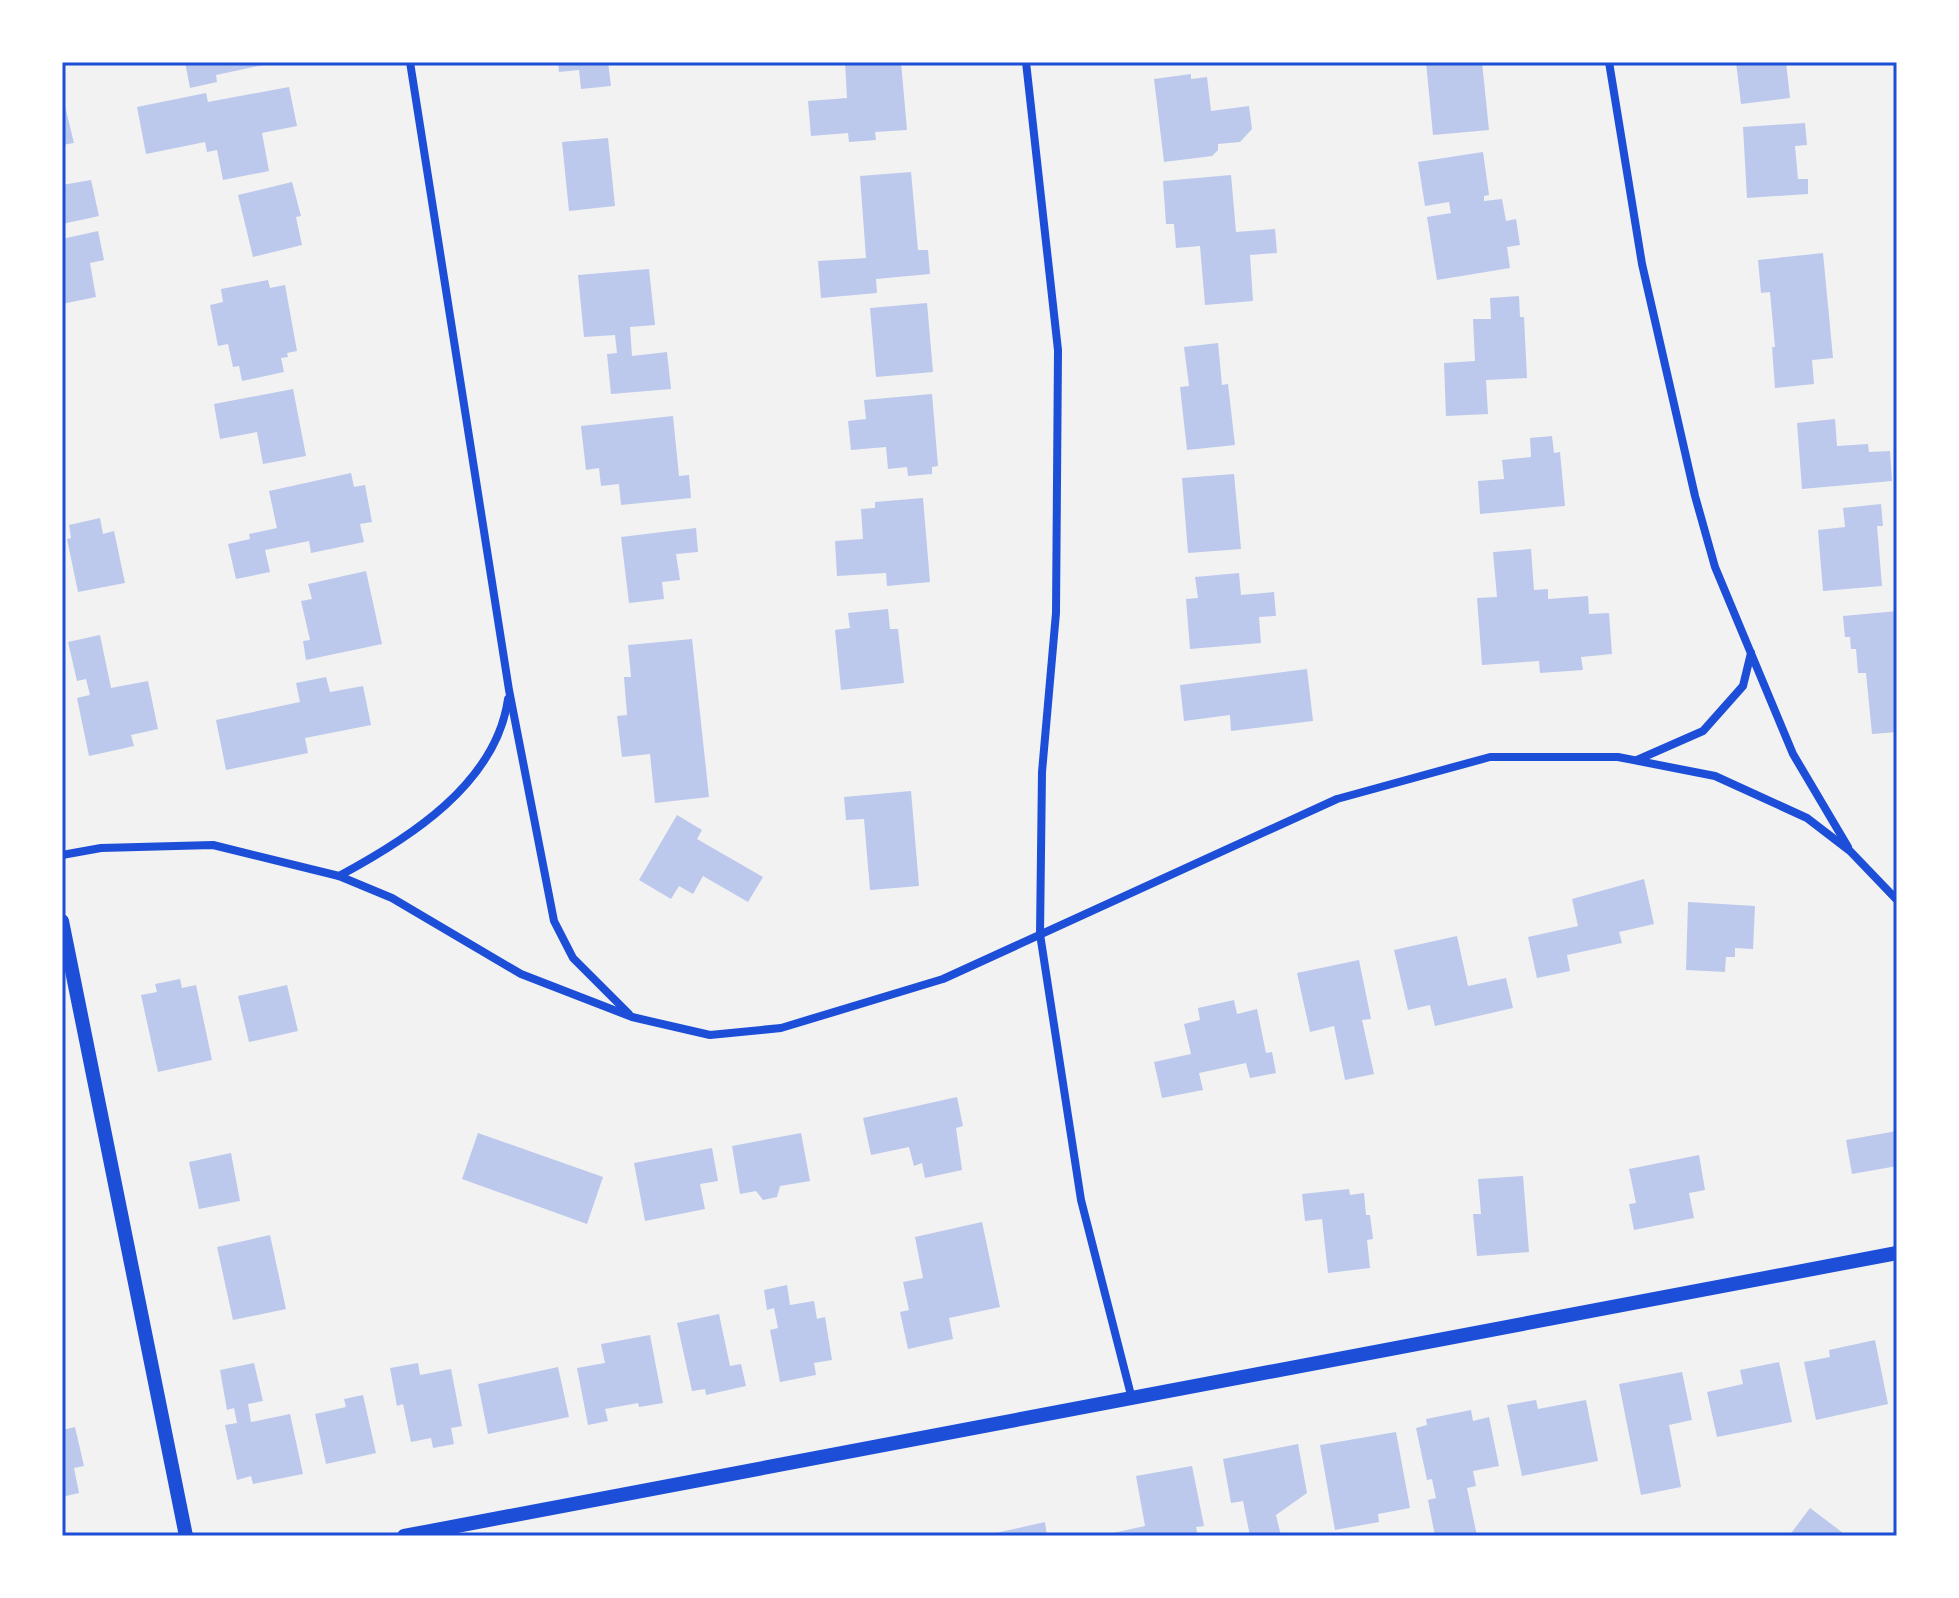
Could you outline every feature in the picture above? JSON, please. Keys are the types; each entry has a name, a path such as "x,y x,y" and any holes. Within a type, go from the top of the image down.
{"street":[{"path":"410,62 509,690 554,921 573,958 632,1017"},
{"path":"1026,62 1058,350 1056,613 1042,772 1040,934 1081,1200 1132,1399"},
{"path":"1609,62 1642,264 1695,496 1715,567 1793,754 1850,851"},
{"path":"1636,760 1703,731 1743,686 1751,652"},
{"path":"339,876 380,854 445,807 478,772 506,716 509,690"},
{"path":"62,855 101,848 213,845 339,876 392,898 521,974 632,1017 710,1035 781,1028 943,979 1337,799 1490,757 1618,757 1715,776 1807,818 1850,851 1897,900"},
{"path":"62,921 186,1536"},
{"path":"404,1536 1897,1253"}],"building":[{"path":"185,62 273,63 216,75 217,82 190,88"},
{"path":"558,62 608,62 611,86 581,89 579,70 559,72"},
{"path":"845,62 901,62 907,130 875,132 876,140 849,142 848,133 811,136 808,101 847,98"},
{"path":"1426,62 1482,62 1489,130 1433,135"},
{"path":"1736,62 1786,62 1790,98 1741,104"},
{"path":"1191,74 1191,79 1207,77 1211,111 1249,106 1252,129 1240,142 1218,144 1218,150 1212,156 1164,162 1154,79"},
{"path":"289,87 297,126 262,133 269,171 223,180 217,150 207,152 205,142 146,154 137,107 206,93 208,102"},
{"path":"62,94 74,143 62,145"},
{"path":"1805,123 1807,145 1795,146 1798,179 1808,179 1808,194 1747,198 1743,127"},
{"path":"608,138 615,206 569,211 562,142"},
{"path":"1483,152 1489,195 1484,196 1484,201 1502,199 1506,221 1516,219 1520,245 1507,247 1510,268 1437,280 1427,217 1451,213 1449,202 1425,206 1418,162"},
{"path":"911,172 918,250 928,250 930,274 876,279 877,293 821,298 818,261 866,258 860,176"},
{"path":"1231,175 1236,232 1275,229 1277,253 1250,255 1253,301 1205,305 1200,246 1176,248 1174,224 1166,224 1163,181"},
{"path":"91,180 99,216 62,224 62,185"},
{"path":"292,182 301,216 296,217 302,245 253,257 238,195"},
{"path":"98,231 104,260 90,263 96,297 62,304 62,239"},
{"path":"1823,253 1833,358 1812,360 1814,384 1775,388 1770,292 1761,293 1758,260"},
{"path":"649,269 655,325 630,327 632,356 667,352 671,389 611,394 607,354 617,353 615,335 584,337 578,275"},
{"path":"268,280 270,288 285,285 297,351 281,358 284,372 242,381 239,366 233,367 228,344 218,346 210,305 223,302 221,289"},
{"path":"1519,296 1520,317 1524,317 1527,378 1486,380 1488,414 1446,416 1444,363 1475,361 1473,319 1491,319 1490,298"},
{"path":"927,303 933,372 876,377 870,308"},
{"path":"1218,343 1222,385 1228,384 1235,445 1187,450 1180,387 1189,386 1184,347"},
{"path":"293,389 306,456 263,464 257,432 220,439 214,404"},
{"path":"932,394 938,466 932,467 932,474 908,476 907,467 888,469 886,447 851,450 848,421 866,419 864,400"},
{"path":"673,416 679,476 689,475 691,498 621,505 619,484 601,486 599,468 586,470 581,426"},
{"path":"1835,419 1837,446 1868,444 1869,452 1890,451 1892,481 1802,489 1797,423"},
{"path":"1552,436 1554,453 1560,452 1565,506 1480,514 1478,481 1504,479 1502,460 1531,457 1530,438"},
{"path":"351,473 354,487 365,485 372,522 360,524 364,542 311,553 309,541 265,550 270,572 236,579 228,544 250,539 249,534 277,528 269,491"},
{"path":"1234,474 1241,549 1188,553 1182,478"},
{"path":"923,498 930,582 887,586 886,573 837,576 835,541 863,539 861,509 875,508 875,502"},
{"path":"1881,504 1883,526 1877,526 1882,586 1823,591 1818,530 1845,527 1843,508"},
{"path":"100,518 103,534 114,531 125,583 78,592 67,539 71,538 69,525"},
{"path":"696,528 698,552 676,554 680,580 662,582 664,599 629,603 621,537"},
{"path":"1531,549 1534,590 1548,589 1548,599 1588,596 1589,614 1609,613 1612,654 1581,657 1583,670 1540,673 1539,661 1482,665 1477,598 1497,597 1493,552"},
{"path":"366,571 382,644 306,660 303,641 310,640 301,601 312,599 308,584"},
{"path":"1239,573 1241,595 1274,592 1276,616 1259,617 1261,643 1190,649 1186,599 1198,598 1195,577"},
{"path":"888,609 890,629 898,629 904,683 841,690 835,630 850,628 848,613"},
{"path":"1897,611 1897,732 1872,734 1866,673 1858,673 1856,649 1851,649 1850,637 1845,637 1843,616"},
{"path":"100,635 111,688 148,681 158,729 131,735 134,746 89,756 77,698 90,695 86,679 77,681 68,642"},
{"path":"692,639 709,797 655,803 650,754 622,757 617,716 627,715 624,677 631,677 628,645"},
{"path":"1307,669 1313,721 1231,731 1230,715 1184,721 1180,685"},
{"path":"326,677 330,692 363,686 371,725 305,738 308,753 226,770 216,720 300,702 296,683"},
{"path":"911,791 919,886 870,890 864,819 846,820 844,797"},
{"path":"677,815 702,830 697,839 763,877 748,902 703,876 693,894 679,886 671,899 639,880"},
{"path":"1644,879 1654,924 1619,932 1622,943 1567,955 1570,971 1537,978 1528,937 1578,926 1572,899"},
{"path":"1688,902 1755,906 1753,949 1735,948 1735,957 1726,957 1725,972 1686,970"},
{"path":"1457,936 1468,986 1506,978 1513,1008 1435,1026 1430,1005 1408,1010 1394,950"},
{"path":"1359,960 1371,1019 1362,1020 1374,1074 1345,1080 1334,1026 1310,1032 1297,973"},
{"path":"180,979 182,988 196,985 212,1060 158,1072 141,995 157,992 155,984"},
{"path":"287,985 298,1031 249,1042 238,996"},
{"path":"1234,1000 1237,1014 1257,1009 1266,1053 1272,1052 1276,1073 1250,1078 1246,1063 1199,1073 1203,1090 1162,1098 1154,1062 1191,1054 1184,1024 1200,1020 1198,1008"},
{"path":"957,1097 963,1126 956,1128 962,1170 925,1178 922,1163 914,1166 909,1147 871,1155 863,1118"},
{"path":"1897,1131 1897,1166 1852,1174 1846,1140"},
{"path":"478,1133 603,1177 587,1224 462,1179"},
{"path":"801,1133 810,1181 780,1186 777,1197 763,1200 756,1191 740,1194 732,1146"},
{"path":"712,1148 718,1181 700,1184 705,1209 645,1221 634,1163"},
{"path":"231,1153 240,1201 199,1209 189,1162"},
{"path":"1699,1155 1705,1190 1689,1193 1694,1218 1634,1230 1629,1204 1636,1203 1629,1169"},
{"path":"1523,1176 1529,1252 1477,1256 1473,1214 1481,1214 1478,1179"},
{"path":"1349,1189 1350,1195 1364,1193 1366,1215 1370,1215 1373,1239 1367,1240 1370,1268 1328,1273 1322,1219 1305,1221 1302,1194"},
{"path":"982,1222 1000,1307 949,1318 953,1339 908,1349 900,1312 909,1310 903,1282 923,1278 915,1237"},
{"path":"270,1235 286,1309 233,1320 217,1247"},
{"path":"787,1285 790,1305 814,1301 817,1319 825,1317 832,1360 814,1363 816,1375 780,1382 770,1330 778,1328 774,1308 767,1310 764,1290"},
{"path":"719,1314 730,1366 741,1364 746,1386 706,1395 705,1389 692,1391 677,1323"},
{"path":"650,1335 663,1403 639,1407 638,1403 605,1409 608,1421 588,1425 577,1368 605,1363 601,1344"},
{"path":"1875,1340 1888,1404 1816,1420 1804,1362 1830,1357 1829,1350"},
{"path":"1779,1362 1792,1422 1717,1437 1707,1392 1743,1384 1740,1370"},
{"path":"254,1363 263,1401 248,1404 251,1422 290,1414 303,1474 253,1484 251,1476 237,1480 225,1425 237,1423 234,1408 227,1410 220,1370"},
{"path":"418,1363 420,1375 451,1369 462,1426 451,1428 454,1444 433,1448 431,1438 411,1442 403,1404 397,1406 390,1368"},
{"path":"558,1367 569,1417 488,1434 478,1384"},
{"path":"1682,1372 1692,1420 1669,1425 1681,1487 1641,1495 1619,1384"},
{"path":"363,1395 376,1453 326,1464 315,1414 346,1407 344,1399"},
{"path":"1536,1400 1538,1409 1586,1400 1598,1461 1522,1476 1507,1405"},
{"path":"1471,1410 1473,1421 1489,1417 1499,1466 1473,1471 1476,1486 1467,1488 1477,1536 1435,1536 1428,1500 1436,1498 1432,1479 1427,1480 1416,1428 1427,1425 1426,1419"},
{"path":"75,1427 84,1466 74,1468 79,1493 62,1497 62,1430"},
{"path":"1396,1432 1410,1508 1378,1514 1379,1522 1335,1530 1320,1445"},
{"path":"1298,1444 1307,1493 1276,1515 1281,1536 1250,1536 1243,1501 1231,1503 1223,1459"},
{"path":"1192,1466 1204,1526 1196,1527 1198,1536 1099,1536 1145,1526 1136,1476"},
{"path":"1810,1508 1847,1536 1789,1536"},
{"path":"1045,1522 1047,1536 987,1536 987,1535"}]}
